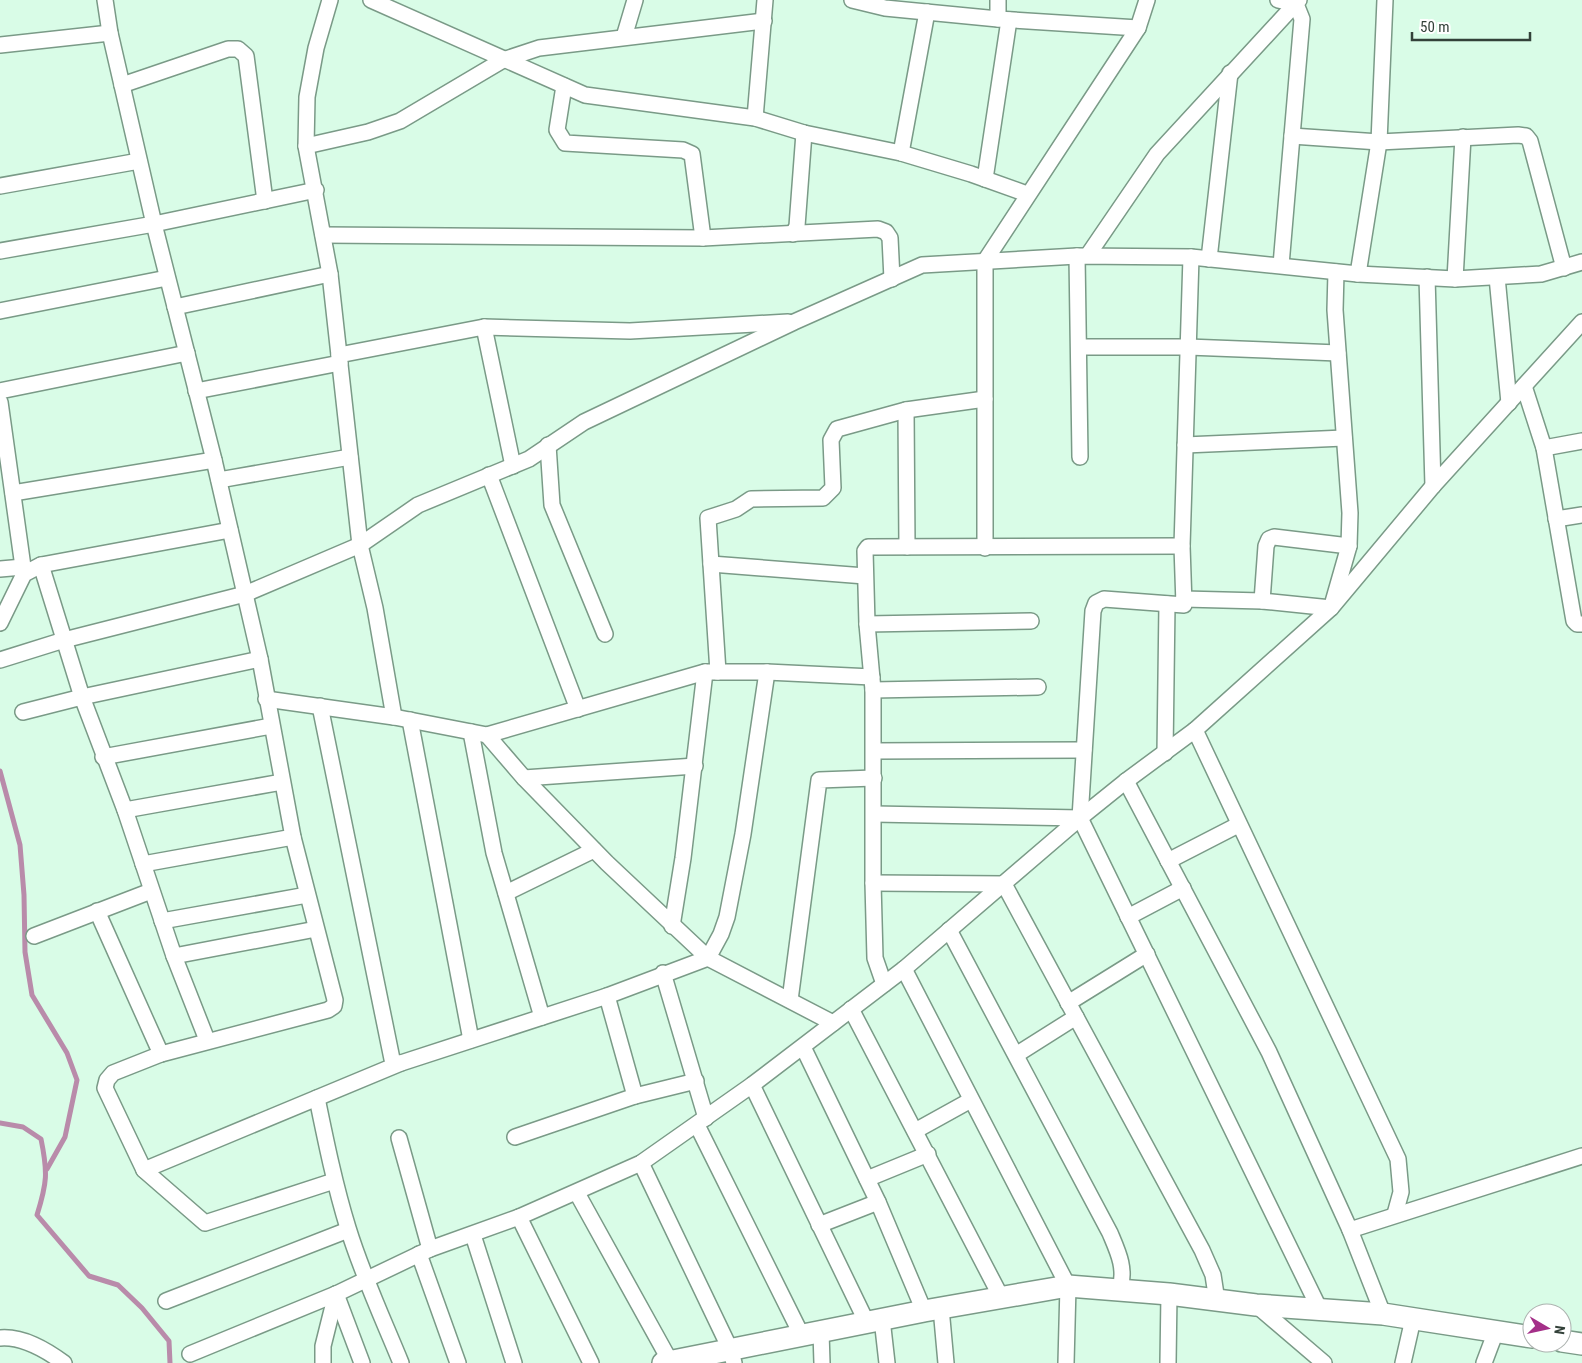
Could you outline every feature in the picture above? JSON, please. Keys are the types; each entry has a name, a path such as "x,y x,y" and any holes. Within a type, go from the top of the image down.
{"street":[{"path":"105,0 110,33 139,161 219,480 260,659 293,837 335,1000 334,1006 328,1010 207,1040 161,1054 113,1074 106,1080 105,1088 144,1170 205,1223 334,1181"},
{"path":"330,0 316,48 307,97 306,146 316,190 330,274 360,545 374,608 394,717"},
{"path":"371,0 585,95 755,118 804,133 901,154 985,179 1027,194"},
{"path":"624,37 636,0"},
{"path":"755,118 765,0"},
{"path":"852,0 885,8 1003,19 1138,28"},
{"path":"985,179 1003,19 998,0"},
{"path":"985,548 985,261 1027,194 1138,28 1147,0"},
{"path":"1278,0 1298,2"},
{"path":"1358,274 1379,142 1385,0"},
{"path":"1080,457 1079,347 1082,256 1157,154 1298,2"},
{"path":"1281,265 1302,19 1298,2"},
{"path":"901,154 928,12"},
{"path":"306,146 368,132 400,121 503,60 539,48 764,21"},
{"path":"0,45 110,33"},
{"path":"122,85 228,49 238,49 246,56 265,201"},
{"path":"1209,259 1230,74"},
{"path":"564,86 557,130 565,143 683,150 692,154 703,238"},
{"path":"793,234 797,226 804,133"},
{"path":"1292,136 1379,142 1526,136 1530,141 1564,268"},
{"path":"1455,279 1463,138"},
{"path":"0,186 139,161"},
{"path":"0,251 154,224 316,190"},
{"path":"323,235 703,238 878,229 886,232 890,238 892,279"},
{"path":"0,660 64,640 245,594 360,545 418,506 529,459 584,422 794,322 922,265 1082,256 1191,257 1358,274 1455,279 1541,274 1582,262"},
{"path":"1191,257 1182,546 1184,605 1104,599 1096,603 1093,611 1080,818 1320,1310"},
{"path":"1331,608 1349,546 1350,513 1335,310 1336,272"},
{"path":"175,307 330,274"},
{"path":"1497,276 1508,403"},
{"path":"0,311 167,278"},
{"path":"1427,278 1433,486"},
{"path":"196,391 484,327 630,331 794,322"},
{"path":"190,1354 366,1281 424,1252 519,1217 577,1193 641,1163 752,1085 904,969 1080,818 1126,781 1196,730 1331,608 1433,486 1582,322"},
{"path":"484,327 513,466"},
{"path":"1079,347 1188,347 1338,353"},
{"path":"0,390 187,353"},
{"path":"1524,386 1544,448 1574,621 1577,624 1582,624"},
{"path":"672,926 712,672 711,564 707,521 710,516 736,509 751,500 823,498 833,488 831,440 837,429 906,410 985,399"},
{"path":"0,402 23,570 0,623"},
{"path":"906,410 907,547"},
{"path":"1185,445 1344,438"},
{"path":"1544,448 1582,441"},
{"path":"548,445 552,505 605,634"},
{"path":"219,480 350,457"},
{"path":"13,494 214,460"},
{"path":"489,476 578,709"},
{"path":"1556,519 1582,515"},
{"path":"0,569 23,570 230,530"},
{"path":"1262,601 1266,546 1269,539 1274,537 1349,546"},
{"path":"884,984 875,958 873,883 875,752 864,550 868,547 1182,546"},
{"path":"711,564 865,576"},
{"path":"42,565 82,697 124,810 174,956 207,1040"},
{"path":"1184,599 1262,601 1331,608"},
{"path":"1165,753 1167,604"},
{"path":"867,624 1031,621"},
{"path":"23,712 82,697 260,659"},
{"path":"266,698 394,717 487,735 712,672 767,672 872,684 1038,687"},
{"path":"144,1170 401,1063 607,996 663,973 708,958 721,934 727,917 743,834 767,672"},
{"path":"320,706 392,1059 396,1063 401,1063"},
{"path":"410,720 471,1040"},
{"path":"103,757 272,726"},
{"path":"1196,730 1238,825 1398,1158 1401,1192 1395,1214"},
{"path":"471,732 494,853 542,1017"},
{"path":"487,735 524,778 594,850 672,926 708,958 833,1023"},
{"path":"875,752 1084,750"},
{"path":"524,778 696,766"},
{"path":"790,1000 819,780 874,778"},
{"path":"1126,781 1269,1052 1350,1230 1382,1314"},
{"path":"124,810 282,782"},
{"path":"874,814 1080,818"},
{"path":"1168,861 1238,825"},
{"path":"143,864 293,837"},
{"path":"506,894 594,850"},
{"path":"873,883 1004,884"},
{"path":"1004,884 1202,1250 1213,1275 1218,1301"},
{"path":"1128,917 1183,888"},
{"path":"34,936 151,891"},
{"path":"162,921 307,895"},
{"path":"98,911 161,1054"},
{"path":"174,956 316,929"},
{"path":"949,930 1110,1233 1120,1256 1124,1276 1120,1289"},
{"path":"1068,1003 1146,954"},
{"path":"904,969 1068,1286 1066,1363"},
{"path":"663,973 696,1081 702,1121 811,1334 822,1363"},
{"path":"607,996 635,1096"},
{"path":"851,1009 1002,1298"},
{"path":"1016,1055 1076,1017"},
{"path":"803,1047 878,1202 933,1309 946,1363"},
{"path":"515,1137 635,1096 696,1081"},
{"path":"752,1085 820,1225 874,1321 887,1363"},
{"path":"317,1098 334,1181 348,1230 366,1281 402,1363"},
{"path":"915,1130 971,1100"},
{"path":"399,1138 424,1252 458,1363"},
{"path":"867,1179 928,1154"},
{"path":"1350,1230 1395,1214 1582,1156"},
{"path":"641,1163 733,1357"},
{"path":"577,1193 666,1362 733,1357 811,1334 933,1309 1068,1286 1120,1289 1256,1305 1382,1314 1522,1335"},
{"path":"820,1225 878,1202"},
{"path":"519,1217 591,1363"},
{"path":"166,1301 348,1230"},
{"path":"473,1235 514,1363"},
{"path":"324,1363 323,1346 336,1294"},
{"path":"336,1294 362,1363"},
{"path":"1168,1363 1169,1294"},
{"path":"1256,1305 1324,1363"},
{"path":"1403,1363 1413,1319"},
{"path":"1484,1363 1496,1331"},
{"path":"0,1338 12,1337 31,1344 64,1363"}],"waterway":[{"path":"0,771 20,845 24,895 25,952 32,995 67,1053 77,1080 65,1137 47,1169"},
{"path":"0,1123 23,1127 41,1139 45,1161 45,1178 37,1215 89,1276 118,1285 142,1308 169,1341 170,1363"}]}
